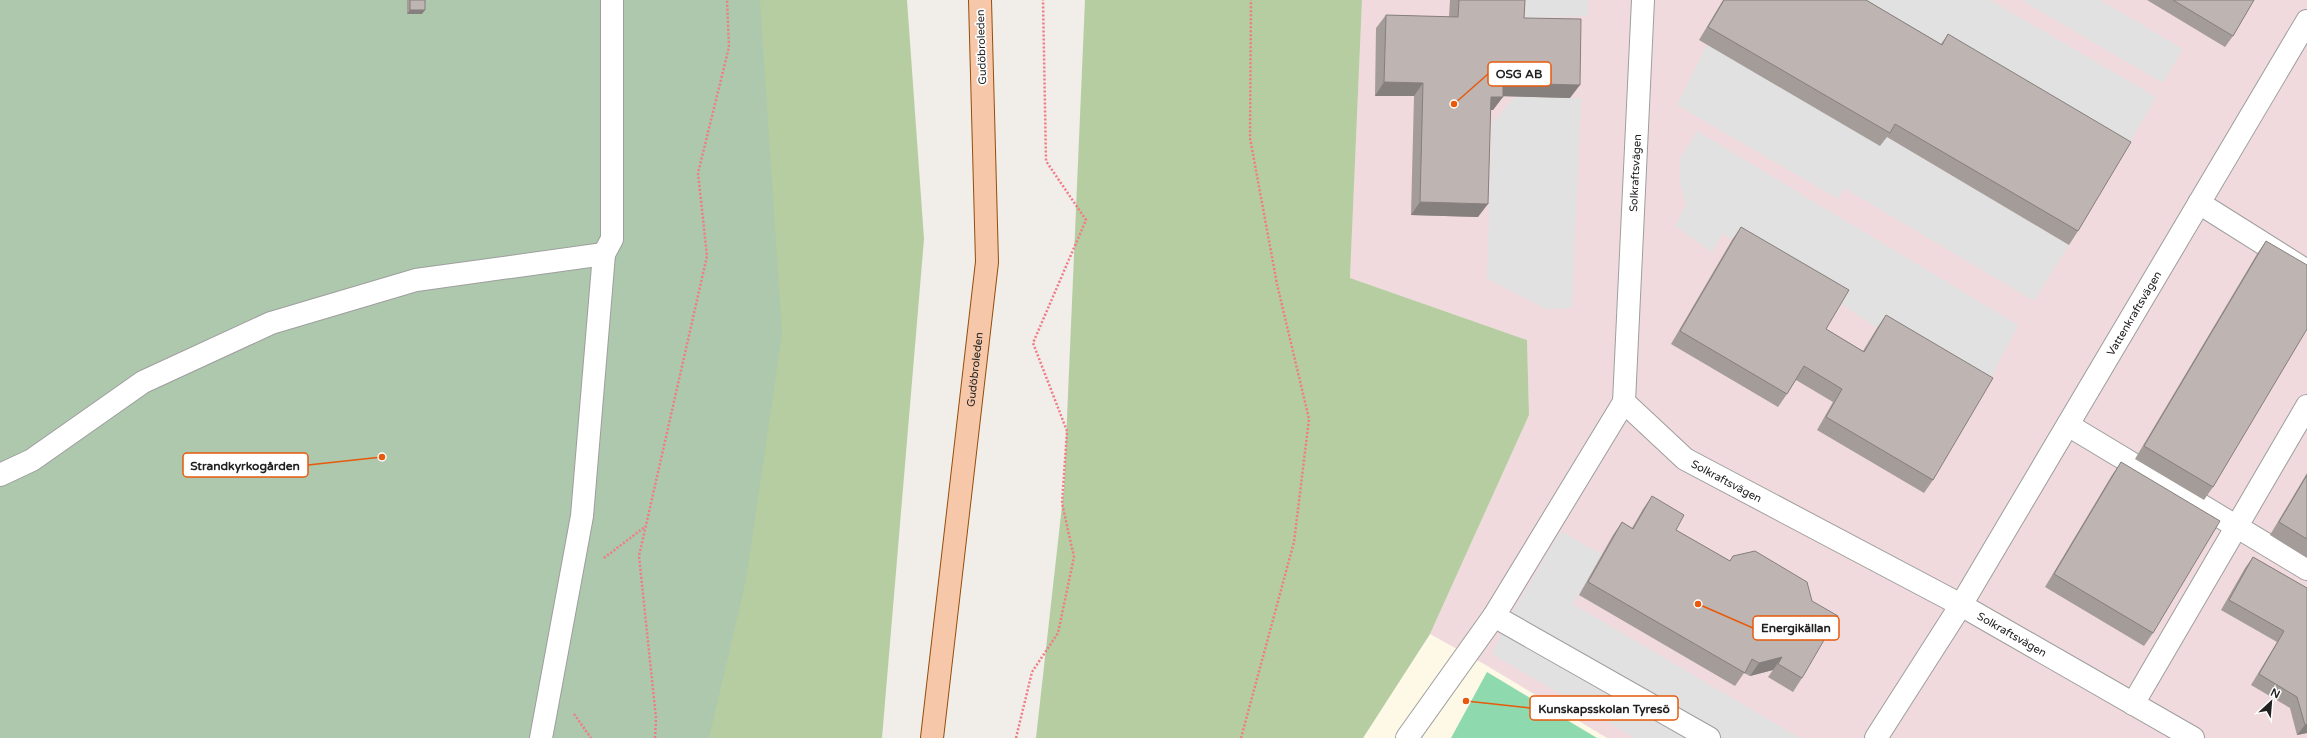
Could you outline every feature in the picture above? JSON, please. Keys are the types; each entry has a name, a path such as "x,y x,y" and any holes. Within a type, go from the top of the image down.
{"main road":[{"name":"Gudöbroleden","path":"932,738 987,262 980,0"}],"street":[{"path":"541,738 582,516 604,254 612,239 612,0"},
{"name":"Solkraftsvägen","path":"1643,0 1624,402 1685,459 1961,605 2193,738"},
{"name":"Vattenkraftsvägen","path":"1876,738 1961,605 2307,21"},
{"path":"2199,203 2307,271"},
{"path":"0,475 32,460 143,382 271,323 416,280 604,254"},
{"path":"1407,738 1494,616 1624,402"},
{"path":"2133,704 2307,406"},
{"path":"2068,425 2236,528 2307,568"},
{"path":"1494,616 1709,738"}],"path":[{"path":"655,738 656,718 639,556 707,256 698,173 729,47 727,0"},
{"path":"1016,738 1032,672 1058,633 1074,557 1062,503 1067,431 1033,343 1086,220 1046,161 1043,0"},
{"path":"1241,738 1294,542 1309,418 1277,284 1250,138 1251,0"},
{"path":"571,575 613,553 646,526"}],"shaded area":[{"path":"1362,0 2307,0 2307,738 1363,738 1430,634 1529,415 1527,340 1350,278"},
{"path":"1526,0 1588,0 1588,16 1526,18"},
{"path":"1835,0 1990,0 2156,97 2122,156"},
{"path":"2021,0 2100,0 2183,49 2163,83"},
{"path":"1707,44 1880,146 1886,137 2069,245 2034,301 1844,188 1838,199 1677,105"},
{"path":"1515,97 1581,98 1572,308 1546,309 1487,279 1492,123"},
{"path":"1697,131 2018,325 1984,391 1723,234 1712,252 1675,226 1686,204 1680,182 1680,159"},
{"path":"1561,531 1602,555 1573,604 1800,738 1635,738 1492,654 1506,623"},
{"path":"1430,634 1484,664 1607,738 1363,738"}],"green space":[{"path":"0,0 907,0 924,239 882,738 0,738"},
{"path":"0,0 760,0 782,334 746,580 709,738 0,738"},
{"path":"1085,0 1362,0 1350,278 1527,340 1529,415 1430,634 1363,738 1036,738 1064,488"},
{"path":"1487,672 1597,738 1451,738"}],"building":[{"path":"410,0 425,0 425,10 410,10"},
{"path":"1459,0 1525,0 1524,18 1581,19 1580,85 1503,83 1503,97 1491,97 1488,204 1420,202 1423,83 1384,82 1386,15 1458,17"},
{"path":"1724,0 1866,0 1942,45 1948,34 2131,142 2078,231 1895,124 1890,133 1708,27"},
{"path":"2173,0 2254,0 2233,36"},
{"path":"1741,227 1849,290 1826,329 1864,352 1886,315 1993,378 1933,480 1826,417 1842,389 1804,366 1787,394 1680,331"},
{"path":"2266,241 2307,265 2307,329 2213,487 2144,446"},
{"path":"2121,462 2220,521 2153,633 2054,574"},
{"path":"2307,475 2307,539 2279,522"},
{"path":"1652,496 1684,515 1676,530 1730,561 1733,556 1755,551 1807,582 1812,601 1838,616 1802,678 1778,664 1782,657 1759,663 1752,659 1745,673 1588,582 1622,522 1633,529"},
{"path":"2253,557 2307,588 2307,724 2305,725 2297,697 2259,674 2284,631 2229,600"}],"place":[{"name":"OSG AB","path":"1454,104"},
{"name":"Strandkyrkogården","path":"382,457"},
{"name":"Energikällan","path":"1698,604"},
{"name":"Kunskapsskolan Tyresö","path":"1466,701"}]}
